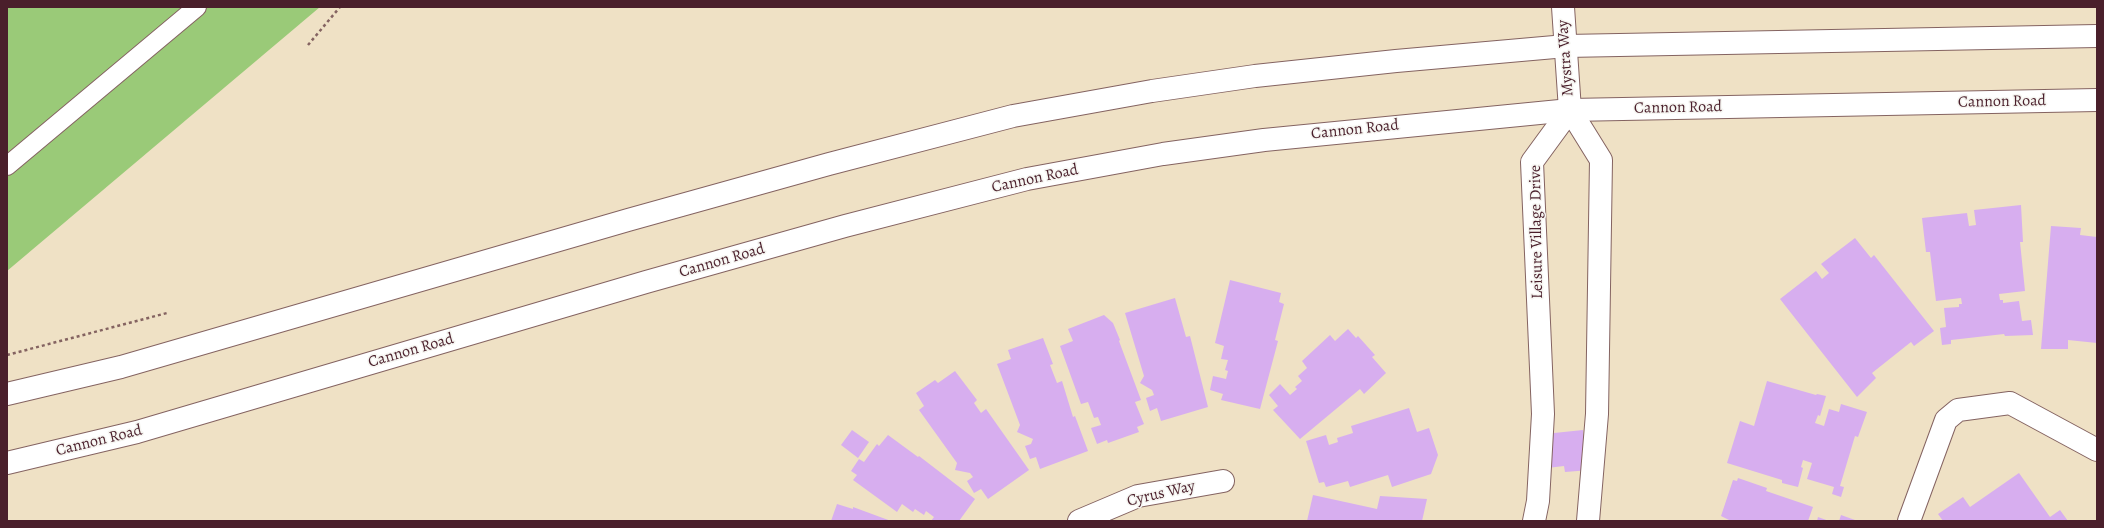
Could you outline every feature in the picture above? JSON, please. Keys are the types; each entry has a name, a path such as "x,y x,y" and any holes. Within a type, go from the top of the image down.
{"street":[{"name":"Mystra Way","path":"1563,7 1570,110"},
{"path":"7,394 121,367 828,164 1013,116 1152,91 1255,76 1396,61 1566,46 2097,36"},
{"name":"Cannon Road","path":"7,463 137,432 646,282 1027,178 1163,154 1264,140 1570,110 2097,100"},
{"path":"1570,110 1600,160 1597,414 1588,521"},
{"name":"Leisure Village Drive","path":"1534,521 1538,501 1543,414 1532,162 1570,110"},
{"path":"1909,521 1946,420 1958,410 2010,403 2097,450"},
{"name":"Cyrus Way","path":"1079,521 1138,496 1223,481"}],"lane":[{"path":"7,166 197,7"}],"path":[{"path":"308,44 340,7"},
{"path":"7,355 167,313"}],"green space":[{"path":"7,7 320,7 7,271"}],"building":[{"path":"2021,205 2023,242 2020,242 2025,291 1999,294 2000,300 2003,300 2003,303 2019,301 2022,321 2031,320 2033,335 2005,336 2004,334 1951,340 1951,344 1942,345 1940,328 1946,327 1944,308 1959,307 1959,304 1962,304 1961,298 1936,301 1930,252 1926,252 1922,218 1967,213 1969,226 1976,225 1974,210"},
{"path":"2051,226 2081,228 2080,235 2097,237 2097,343 2068,340 2068,349 2041,349"},
{"path":"1855,238 1871,258 1874,255 1934,331 1914,346 1911,342 1872,373 1876,378 1857,397 1780,299 1816,271 1822,279 1829,273 1821,264"},
{"path":"1230,280 1281,293 1279,302 1284,304 1275,340 1278,341 1260,409 1221,400 1223,394 1210,390 1213,376 1226,379 1228,371 1225,370 1228,360 1221,359 1224,346 1215,343"},
{"path":"1175,298 1186,337 1190,336 1208,407 1161,421 1157,408 1150,411 1146,398 1154,395 1152,390 1140,383 1144,376 1125,313"},
{"path":"1104,315 1113,323 1120,340 1119,341 1141,400 1135,402 1144,424 1137,427 1139,432 1108,443 1107,440 1097,444 1091,428 1101,425 1098,417 1094,418 1088,402 1081,404 1060,346 1073,341 1068,329"},
{"path":"1348,329 1356,338 1358,336 1375,355 1372,357 1386,373 1364,394 1360,389 1300,439 1273,410 1278,406 1269,395 1280,384 1290,395 1297,389 1295,387 1302,381 1298,376 1307,368 1302,361 1330,335 1335,341"},
{"path":"1043,338 1053,364 1050,365 1057,383 1062,381 1073,417 1075,416 1088,451 1040,469 1036,457 1030,459 1025,446 1031,444 1033,439 1017,432 1020,425 997,364 1011,359 1008,350"},
{"path":"955,371 977,400 974,403 981,413 986,409 1029,470 988,499 981,489 974,493 967,481 973,477 970,473 955,470 957,463 919,410 924,406 916,393 935,380 938,383"},
{"path":"1767,381 1816,395 1826,396 1820,416 1818,415 1815,423 1824,426 1829,409 1839,412 1841,404 1867,412 1858,437 1855,436 1840,486 1844,487 1841,497 1832,494 1834,487 1807,479 1812,463 1803,460 1801,467 1803,468 1798,487 1782,483 1782,480 1727,463 1740,421 1754,426"},
{"path":"1409,408 1417,432 1429,428 1438,455 1431,474 1392,487 1388,475 1350,487 1348,481 1326,487 1324,482 1319,483 1306,441 1326,435 1329,445 1338,442 1337,438 1353,433 1351,426"},
{"path":"852,430 869,442 858,458 841,445"},
{"path":"1583,430 1584,441 1588,440 1590,470 1565,472 1564,466 1539,469 1535,435"},
{"path":"888,435 918,457 919,456 975,499 959,521 931,521 934,517 926,511 924,515 915,509 913,512 902,504 897,512 853,480 857,475 851,471 859,459 864,462 877,444 879,446"},
{"path":"2019,473 2050,517 2060,510 2068,521 1943,521 1938,514 1963,497 1970,507"},
{"path":"1738,478 1767,488 1766,491 1813,507 1808,521 1731,521 1721,516 1733,480 1737,481"},
{"path":"1313,495 1377,509 1380,496 1427,499 1422,521 1307,521"},
{"path":"837,504 853,509 853,507 891,521 831,521"},
{"path":"1841,515 1855,520 1855,521 1839,521"},
{"path":"1818,517 1829,521 1817,521"}]}
